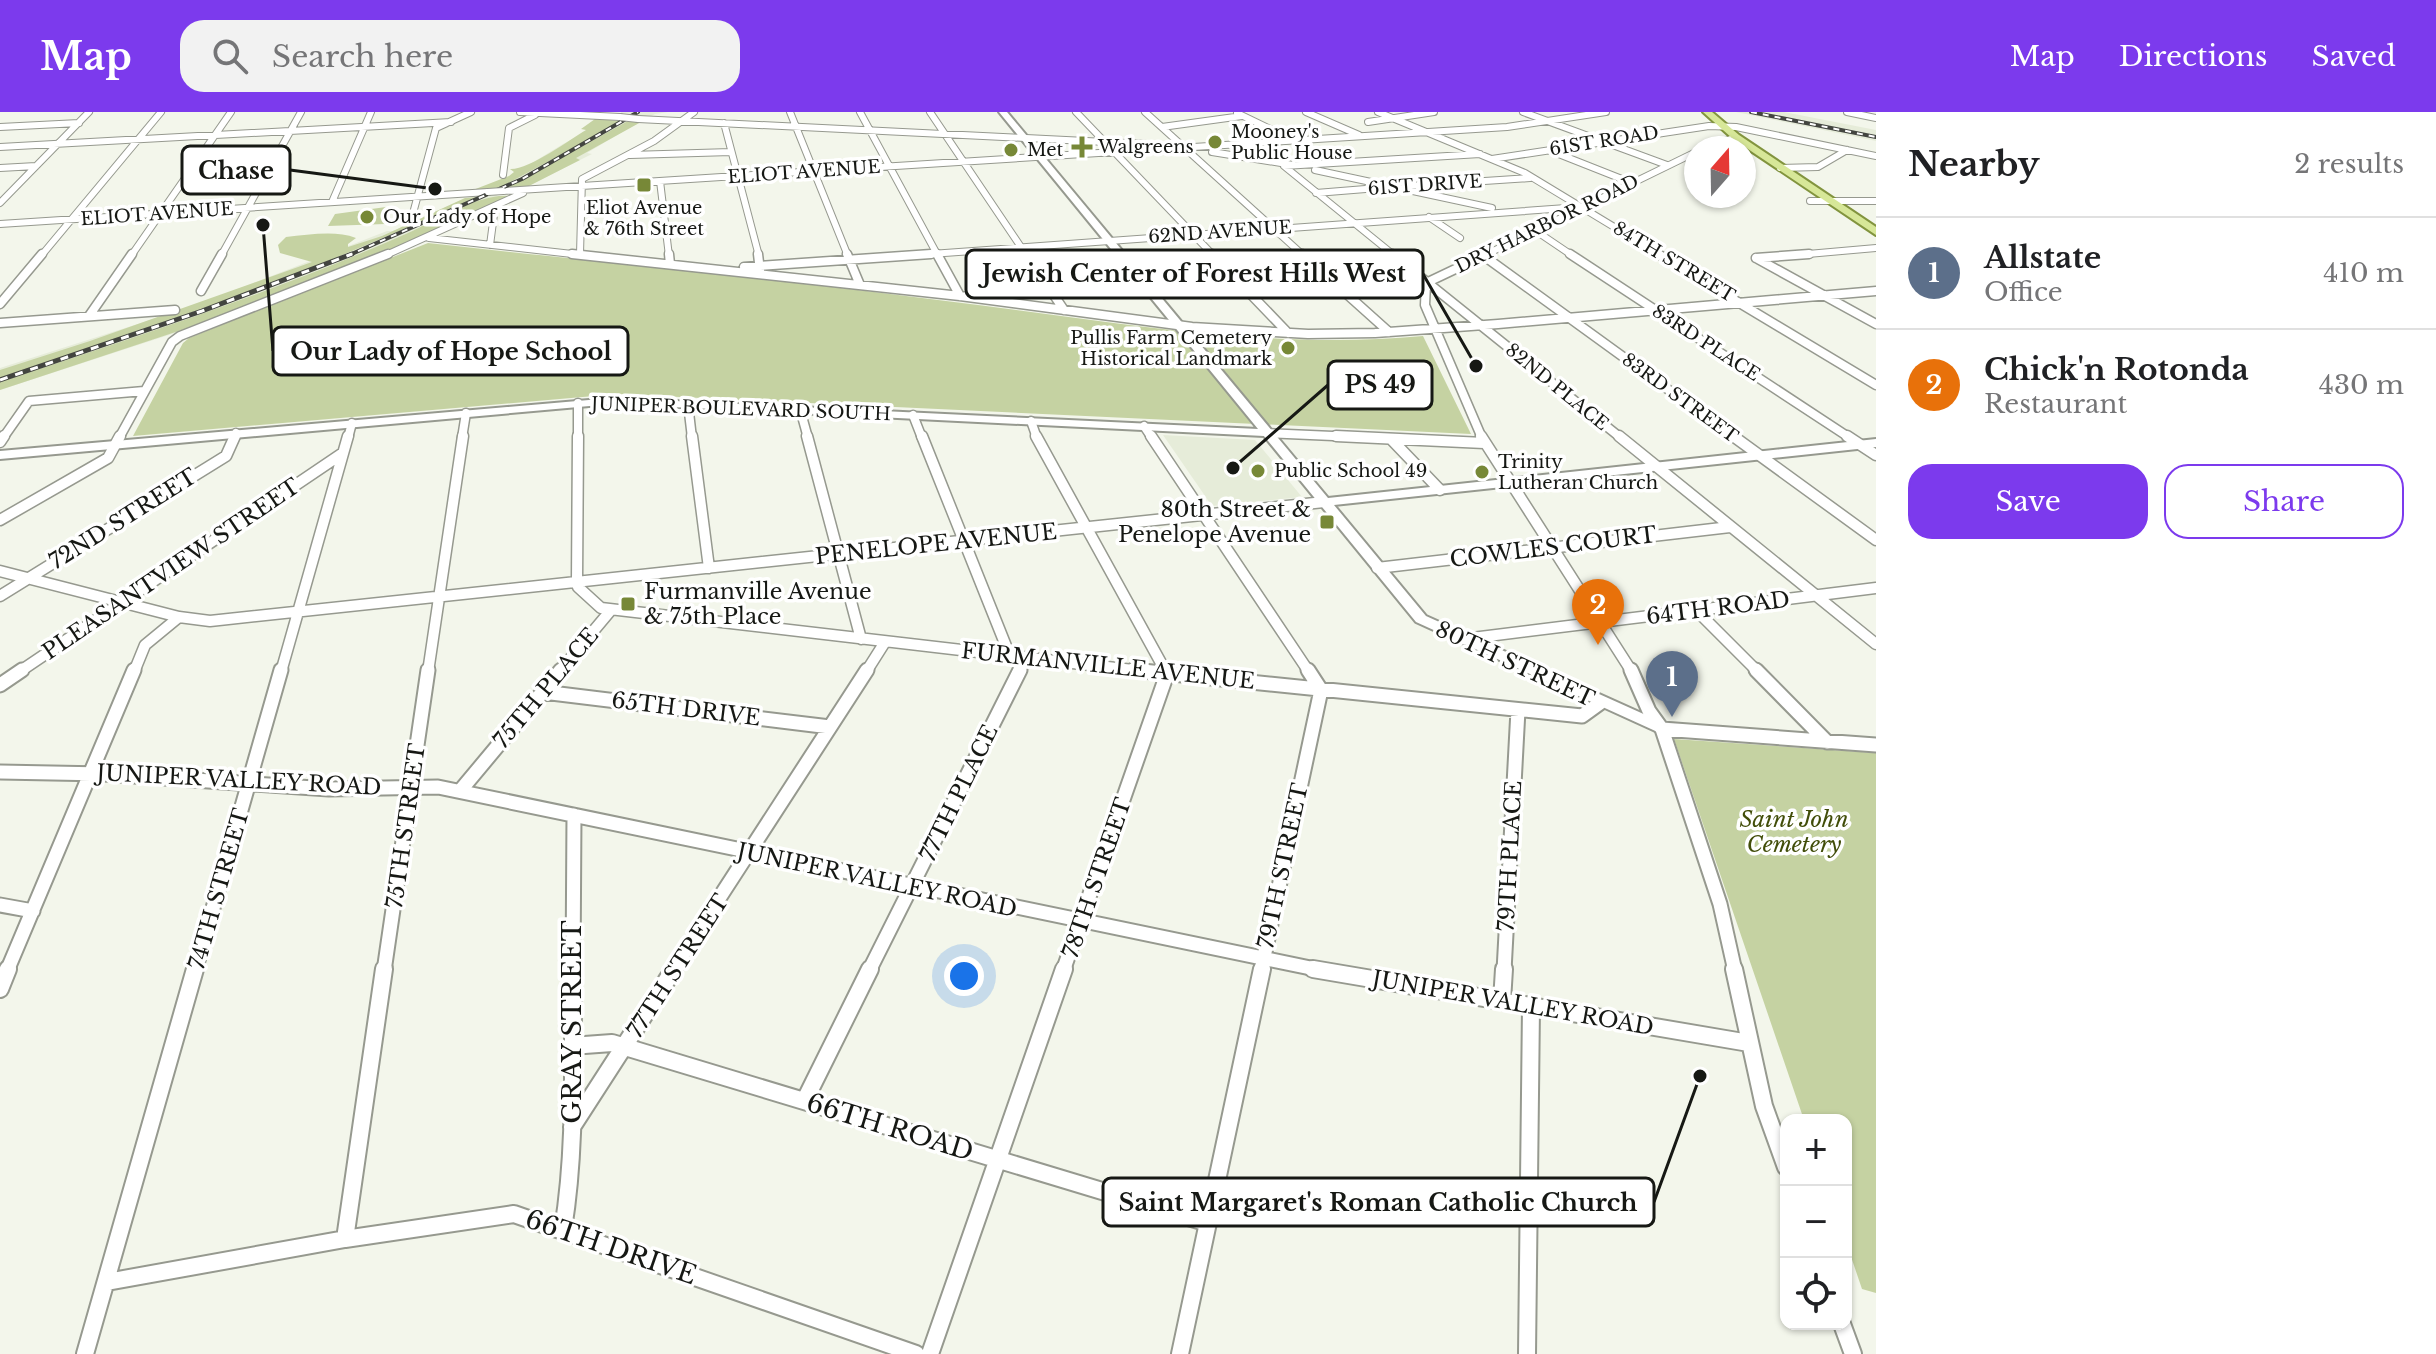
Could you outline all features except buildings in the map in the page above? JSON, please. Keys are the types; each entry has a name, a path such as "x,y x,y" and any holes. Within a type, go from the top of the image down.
{"main road":[{"path":"1695,112 1728,136"},
{"path":"1707,112 1722,136"},
{"path":"1756,154 1876,232"},
{"path":"1756,163 1876,246"}],"street":[{"path":"0,203 89,112"},
{"path":"0,304 161,112"},
{"path":"89,316 231,112"},
{"path":"201,291 301,112"},
{"path":"332,202 371,112"},
{"path":"412,217 436,128 471,112"},
{"path":"520,112 797,128 1103,140 1182,148"},
{"path":"580,254 582,179 630,155 694,112"},
{"path":"790,112 860,285"},
{"path":"860,112 960,296"},
{"path":"930,112 1064,310"},
{"name":"80TH STREET","path":"1003,112 1421,619 1662,729"},
{"path":"1076,112 1288,333"},
{"path":"1145,112 1389,332"},
{"path":"1234,112 1295,141"},
{"path":"1306,112 1362,137"},
{"name":"84TH STREET","path":"1378,112 1533,178 1876,385"},
{"path":"1368,122 1434,112"},
{"path":"1523,112 1667,165"},
{"name":"ELIOT AVENUE","path":"0,224 1428,133 1606,112"},
{"path":"1847,112 1876,118"},
{"path":"503,175 509,128 543,113"},
{"path":"1162,127 1242,116"},
{"path":"0,147 451,122"},
{"path":"0,127 79,123"},
{"path":"724,123 760,270"},
{"name":"61ST ROAD","path":"1492,159 1716,126 1876,156"},
{"path":"1203,147 1209,151 1555,221"},
{"path":"1548,150 1632,183"},
{"path":"1780,168 1818,167 1847,150"},
{"path":"630,155 731,152"},
{"path":"1295,166 1480,154"},
{"name":"DRY HARBOR ROAD","path":"1426,283 1684,157"},
{"path":"0,168 36,166"},
{"name":"82ND PLACE","path":"1295,166 1284,168 1876,644"},
{"name":"61ST DRIVE","path":"1316,193 1533,178"},
{"path":"660,181 670,264"},
{"path":"0,520 108,458 176,339 429,238 524,190"},
{"path":"0,192 11,191"},
{"path":"1810,201 1876,201"},
{"path":"490,245 495,207"},
{"name":"62ND AVENUE","path":"760,270 850,259 1583,207"},
{"path":"1429,217 1460,238"},
{"name":"83RD PLACE","path":"1536,231 1876,455"},
{"path":"429,238 715,269 760,270 1179,325 1288,333 1389,332 1876,289"},
{"path":"1876,246 1756,258 1876,324"},
{"name":"83RD STREET","path":"1484,256 1876,540"},
{"path":"1426,283 1425,305 1433,328 1484,443 1626,659 1649,711 1662,729 1720,904 1764,1106 1780,1150"},
{"path":"0,323 175,310"},
{"path":"0,442 29,401 144,391"},
{"name":"JUNIPER BOULEVARD SOUTH","path":"0,455 612,401 1484,443"},
{"path":"577,582 578,403"},
{"path":"688,404 709,568"},
{"path":"800,409 861,639"},
{"name":"75TH STREET","path":"345,1239 466,413"},
{"path":"913,415 1010,656"},
{"path":"1031,421 1031,427 1167,674"},
{"name":"74TH STREET","path":"85,1354 352,423"},
{"path":"1144,426 1321,690"},
{"name":"72ND STREET","path":"0,596 226,456 236,433"},
{"path":"1391,439 1440,490"},
{"name":"PENELOPE AVENUE","path":"0,571 179,617 210,621 1876,443"},
{"name":"PLEASANTVIEW STREET","path":"0,685 343,453"},
{"name":"COWLES COURT","path":"1377,568 1730,527"},
{"name":"75TH PLACE","path":"460,791 611,610 601,608 578,587 577,582"},
{"name":"64TH ROAD","path":"1464,639 1876,588"},
{"name":"FURMANVILLE AVENUE","path":"611,610 1167,674 1518,710 1582,716 1600,703"},
{"path":"1697,611 1827,742"},
{"path":"0,989 145,645 179,617"},
{"name":"77TH STREET","path":"572,1127 627,1047 885,642"},
{"name":"77TH PLACE","path":"805,1100 1026,658"},
{"name":"78TH STREET","path":"930,1354 1083,923 1167,674"},
{"name":"79TH STREET","path":"1180,1354 1321,690"},
{"name":"65TH DRIVE","path":"543,692 830,727"},
{"name":"79TH PLACE","path":"1502,1001 1518,710"},
{"path":"1662,729 1876,745"},
{"name":"JUNIPER VALLEY ROAD","path":"0,772 91,773 329,789 411,786 460,791 1263,961 1749,1043"},
{"name":"GRAY STREET","path":"563,1229 569,1192 572,1127 574,815"},
{"path":"0,905 33,911"},
{"path":"1527,1354 1531,1007"},
{"name":"66TH ROAD","path":"571,1046 608,1042 627,1047 1208,1223"},
{"name":"66TH DRIVE","path":"107,1282 345,1239 514,1214 916,1354"},
{"path":"1844,1330 1853,1354"}],"shaded area":[{"path":"621,112 668,112 655,114 587,153 592,154 528,186 512,188 496,196 511,196 345,270 181,331 0,390 0,368 197,305 393,231 466,198 476,197 563,144 597,126 617,120 622,116"},
{"path":"1736,112 1784,112 1876,130 1876,141"},
{"name":"Public School 49","path":"1163,435 1255,440 1302,497 1212,506"}],"green space":[{"path":"595,119 623,121 499,188 473,190 509,176 514,172 510,169 528,165 549,154 586,130 581,129"},
{"path":"628,121 641,122 576,158 580,160 527,187 506,188"},
{"path":"509,196 347,270 218,318 0,390 0,382 307,275 472,203"},
{"path":"480,197 276,283 0,379 0,370 312,262 280,253 278,245 286,237 331,234 356,238 348,247 382,236 465,198"},
{"path":"386,207 392,209 385,224 328,226 335,214"},
{"path":"428,243 817,285 1243,337 1363,340 1423,336 1471,434 617,394 133,436 183,343 189,338"},
{"name":"Saint John Cemetery","path":"1674,739 1876,753 1876,1293 1862,1289 1852,1260 1852,1114 1802,1114"}],"railway":[{"path":"349,255 522,179 638,112"},
{"path":"1751,112 1876,137"},
{"path":"0,380 202,311 349,255"}],"place":[{"name":"Mooney's Public House","path":"1215,142"},
{"name":"Walgreens","path":"1082,147"},
{"name":"Met","path":"1011,150"},
{"name":"Eliot Avenue & 76th Street","path":"644,185"},
{"name":"Chase","path":"435,189"},
{"name":"Our Lady of Hope","path":"367,217"},
{"name":"Our Lady of Hope School","path":"263,225"},
{"name":"Pullis Farm Cemetery Historical Landmark","path":"1288,348"},
{"name":"Jewish Center of Forest Hills West","path":"1476,366"},
{"name":"PS 49","path":"1233,468"},
{"name":"Public School 49","path":"1258,471"},
{"name":"Trinity Lutheran Church","path":"1482,472"},
{"name":"80th Street & Penelope Avenue","path":"1327,522"},
{"name":"Furmanville Avenue & 75th Place","path":"628,604"},
{"name":"Chick'n Rotonda","path":"1598,645"},
{"name":"Allstate","path":"1672,717"},
{"name":"Saint Margaret's Roman Catholic Church","path":"1700,1076"}]}
